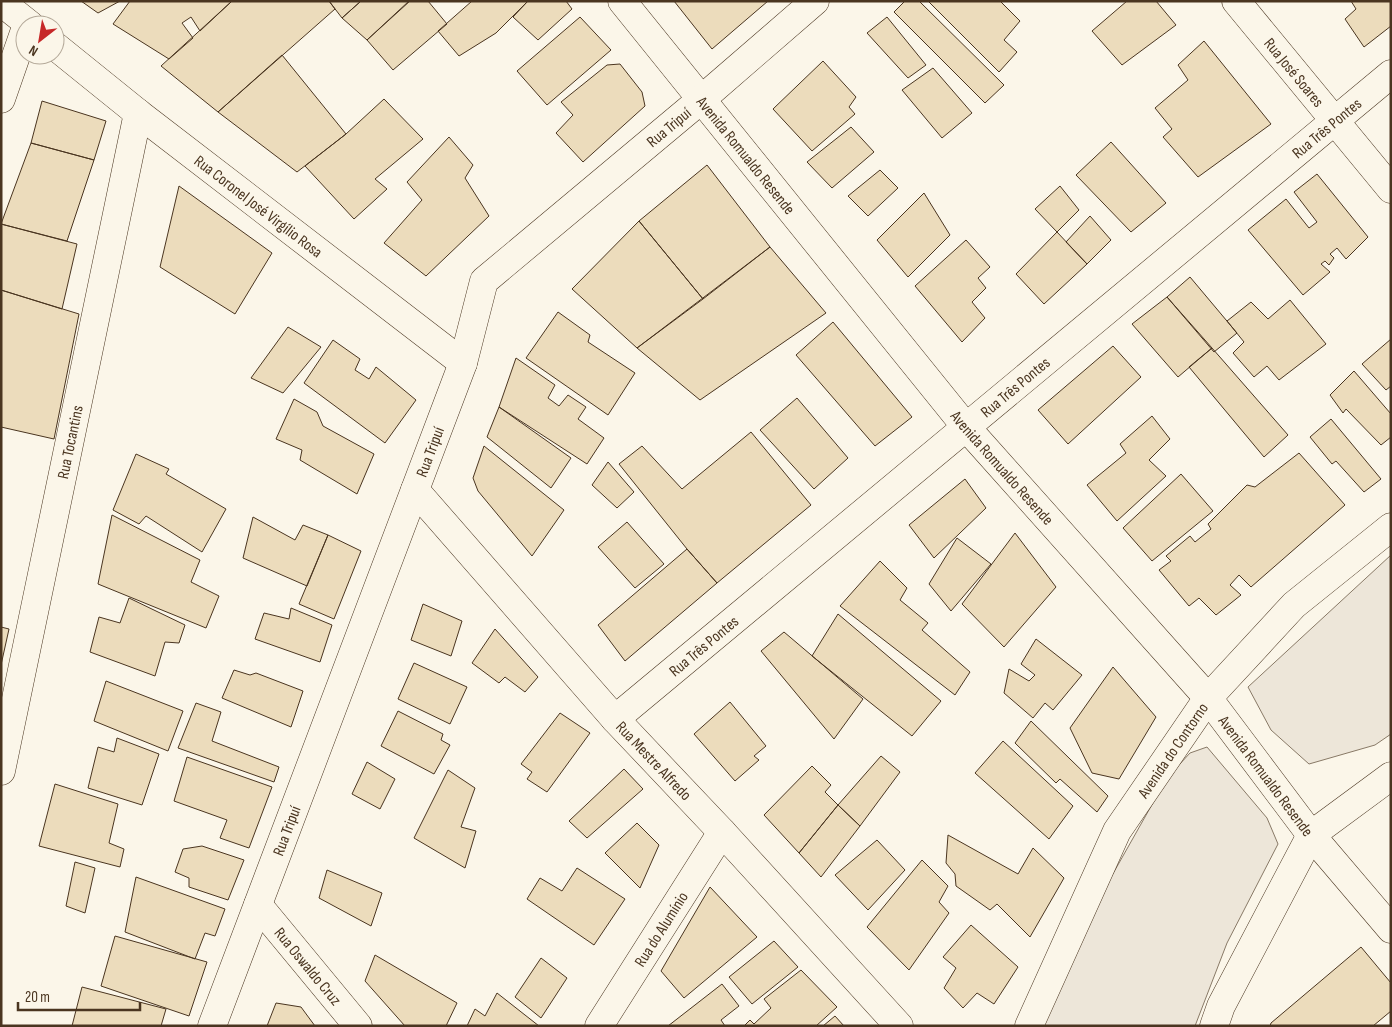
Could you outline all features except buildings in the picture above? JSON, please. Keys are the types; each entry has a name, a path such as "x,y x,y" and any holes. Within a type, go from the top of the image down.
{"street":[{"name":"Avenida Romualdo Resende","path":"622,1 703,98 966,427 1208,698 1311,835 1391,929"},
{"name":"Rua Tripuí","path":"212,1026 463,363 484,281 703,98 815,1"},
{"name":"Rua José Soares","path":"1236,1 1391,189"},
{"path":"1,2 15,15"},
{"name":"Rua Coronel José Virgílio Rosa","path":"65,54 138,113 463,363"},
{"path":"1,99 15,60"},
{"name":"Rua Três Pontes","path":"615,719 1391,74"},
{"name":"Rua Tocantins","path":"1,770 138,113"},
{"name":"Rua Mestre Alfredo","path":"415,490 615,719 722,832 899,1026"},
{"name":"Avenida do Contorno","path":"1029,1026 1117,831 1208,698 1294,605 1391,527"},
{"path":"1214,1026 1221,1006 1311,835 1391,776"},
{"name":"Rua do Alumínio","path":"599,1026 722,832"},
{"name":"Rua Oswaldo Cruz","path":"258,905 358,1026"}],"shaded area":[{"path":"1391,555 1391,734 1375,745 1309,764 1271,730 1248,687"},
{"path":"1207,747 1267,818 1278,844 1227,943 1195,1026 1038,1026 1071,948 1167,778 1190,753"}]}
